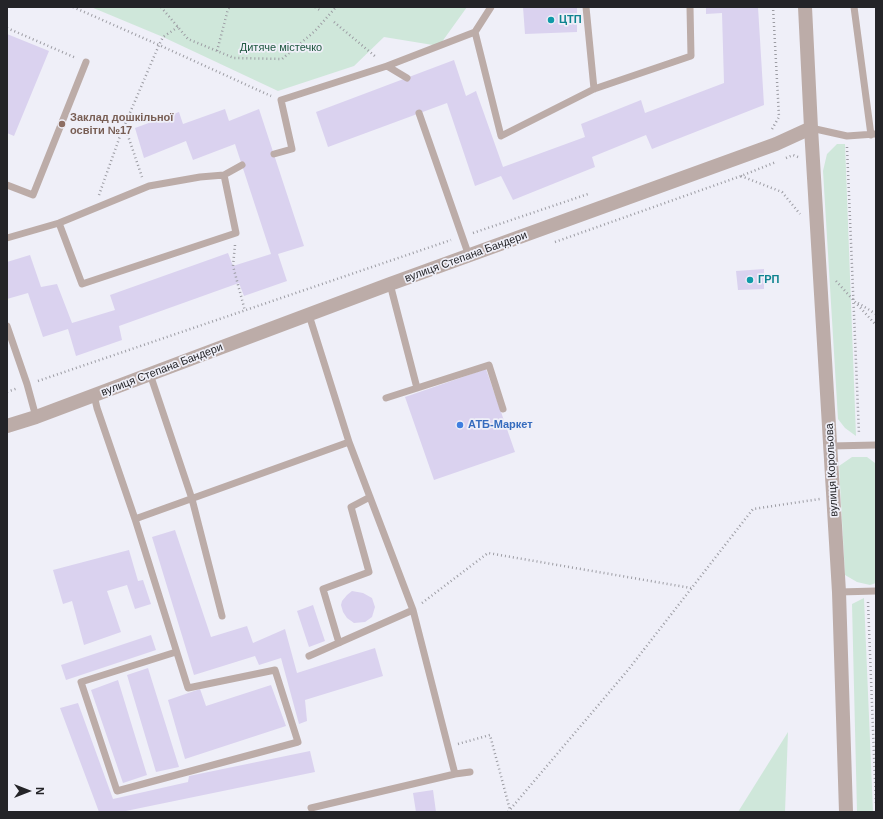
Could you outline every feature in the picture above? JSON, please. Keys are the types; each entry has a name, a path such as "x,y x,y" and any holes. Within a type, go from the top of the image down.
{"street":[{"path":"805,7 811,128"},
{"name":"вулиця Степана Бандери","path":"7,426 36,417 390,284 776,144 811,128"},
{"name":"вулиця Корольова","path":"811,128 839,592 846,812"}],"lane":[{"path":"274,154 292,148 281,100 387,66 475,32 491,7"},
{"path":"586,7 594,89"},
{"path":"475,32 501,136 594,89 691,56 690,7"},
{"path":"811,128 847,136 874,134 854,7"},
{"path":"7,185 33,195 86,62"},
{"path":"387,66 407,78"},
{"path":"419,113 469,256"},
{"path":"7,238 59,223 145,187 200,177 224,175 242,165"},
{"path":"59,223 82,284 236,233 224,175"},
{"path":"390,284 417,388"},
{"path":"309,315 349,442 413,610 455,774"},
{"path":"7,326 10,347 27,384 36,417"},
{"path":"386,398 489,364 503,409"},
{"path":"150,374 192,499 222,616"},
{"path":"94,395 188,688 275,670 298,742 117,791 82,682 176,652"},
{"path":"134,519 349,442"},
{"path":"831,446 876,445"},
{"path":"339,643 323,589 369,572 351,507 370,498"},
{"path":"839,592 876,591"},
{"path":"309,656 413,610"},
{"path":"311,808 455,774 470,772"}],"path":[{"path":"73,7 281,100"},
{"path":"161,7 188,39 234,58 282,59 315,31 336,7"},
{"path":"217,51 228,9 230,7"},
{"path":"315,7 321,11"},
{"path":"769,134 780,117 773,7"},
{"path":"334,22 387,66"},
{"path":"94,208 125,127 159,45 163,37 178,27"},
{"path":"7,28 86,62"},
{"path":"125,127 145,187"},
{"path":"847,136 860,445"},
{"path":"785,158 793,155 801,158"},
{"path":"778,161 741,176 782,192 802,216"},
{"path":"7,392 462,236 590,194"},
{"path":"236,233 233,266 245,311"},
{"path":"854,301 876,314"},
{"path":"854,301 876,325"},
{"path":"509,811 628,670 753,509 834,497"},
{"path":"413,610 488,553 691,588"},
{"path":"867,591 876,806"},
{"path":"448,746 490,736 509,811"}],"green space":[{"name":"Дитяче містечко","path":"91,7 467,7 439,46 384,37 354,66 278,91 163,37"},
{"path":"837,144 845,144 856,436 845,428 838,419 823,171 827,154"},
{"path":"852,457 867,457 875,463 876,583 870,585 857,582 845,575 839,466"},
{"path":"864,598 873,812 857,812 852,604"},
{"path":"788,732 785,812 738,812"}],"building":[{"name":"ЦТП","path":"523,7 577,7 577,32 525,34"},
{"path":"706,7 758,7 764,105 652,149 646,135 592,157 595,167 513,200 501,176 475,186 447,103 328,147 316,112 454,60 466,96 476,91 503,167 585,137 581,124 641,100 645,113 724,83 722,13 706,14"},
{"path":"7,34 49,51 14,136 7,133"},
{"path":"225,109 229,121 259,109 304,246 278,254 287,281 244,296 239,283 119,326 122,340 76,356 68,329 43,337 28,293 7,299 7,262 30,255 41,287 57,284 72,323 115,310 110,295 228,253 233,266 271,254 235,144 193,160 186,141 144,158 135,128 179,112 183,124"},
{"name":"ГРП","path":"764,269 764,289 738,290 736,271"},
{"name":"АТБ-Маркет","path":"486,369 515,452 434,480 405,397"},
{"path":"175,530 211,637 247,626 253,643 285,629 297,673 375,648 383,676 305,700 307,721 299,724 281,658 259,665 255,656 194,675 152,537"},
{"path":"129,550 138,581 143,580 151,604 135,609 127,585 107,591 121,632 84,645 72,601 63,604 53,570"},
{"path":"352,591 363,593 372,598 375,607 372,617 365,622 354,623 347,618 343,612 341,605 342,601"},
{"path":"313,605 325,641 309,647 297,611"},
{"path":"151,635 156,650 66,680 61,665"},
{"path":"148,668 179,767 156,772 127,675"},
{"path":"118,680 147,775 123,783 91,690"},
{"path":"271,685 286,726 185,759 168,700 200,689 206,706"},
{"path":"78,703 113,799 188,782 189,776 310,751 315,772 121,812 99,812 60,708"},
{"path":"433,790 436,812 416,812 413,793"}],"place":[{"name":"ЦТП","path":"551,20"},
{"name":"Заклад дошкільної освіти №17","path":"62,124"},
{"name":"ГРП","path":"750,280"},
{"name":"АТБ-Маркет","path":"460,425"}]}
